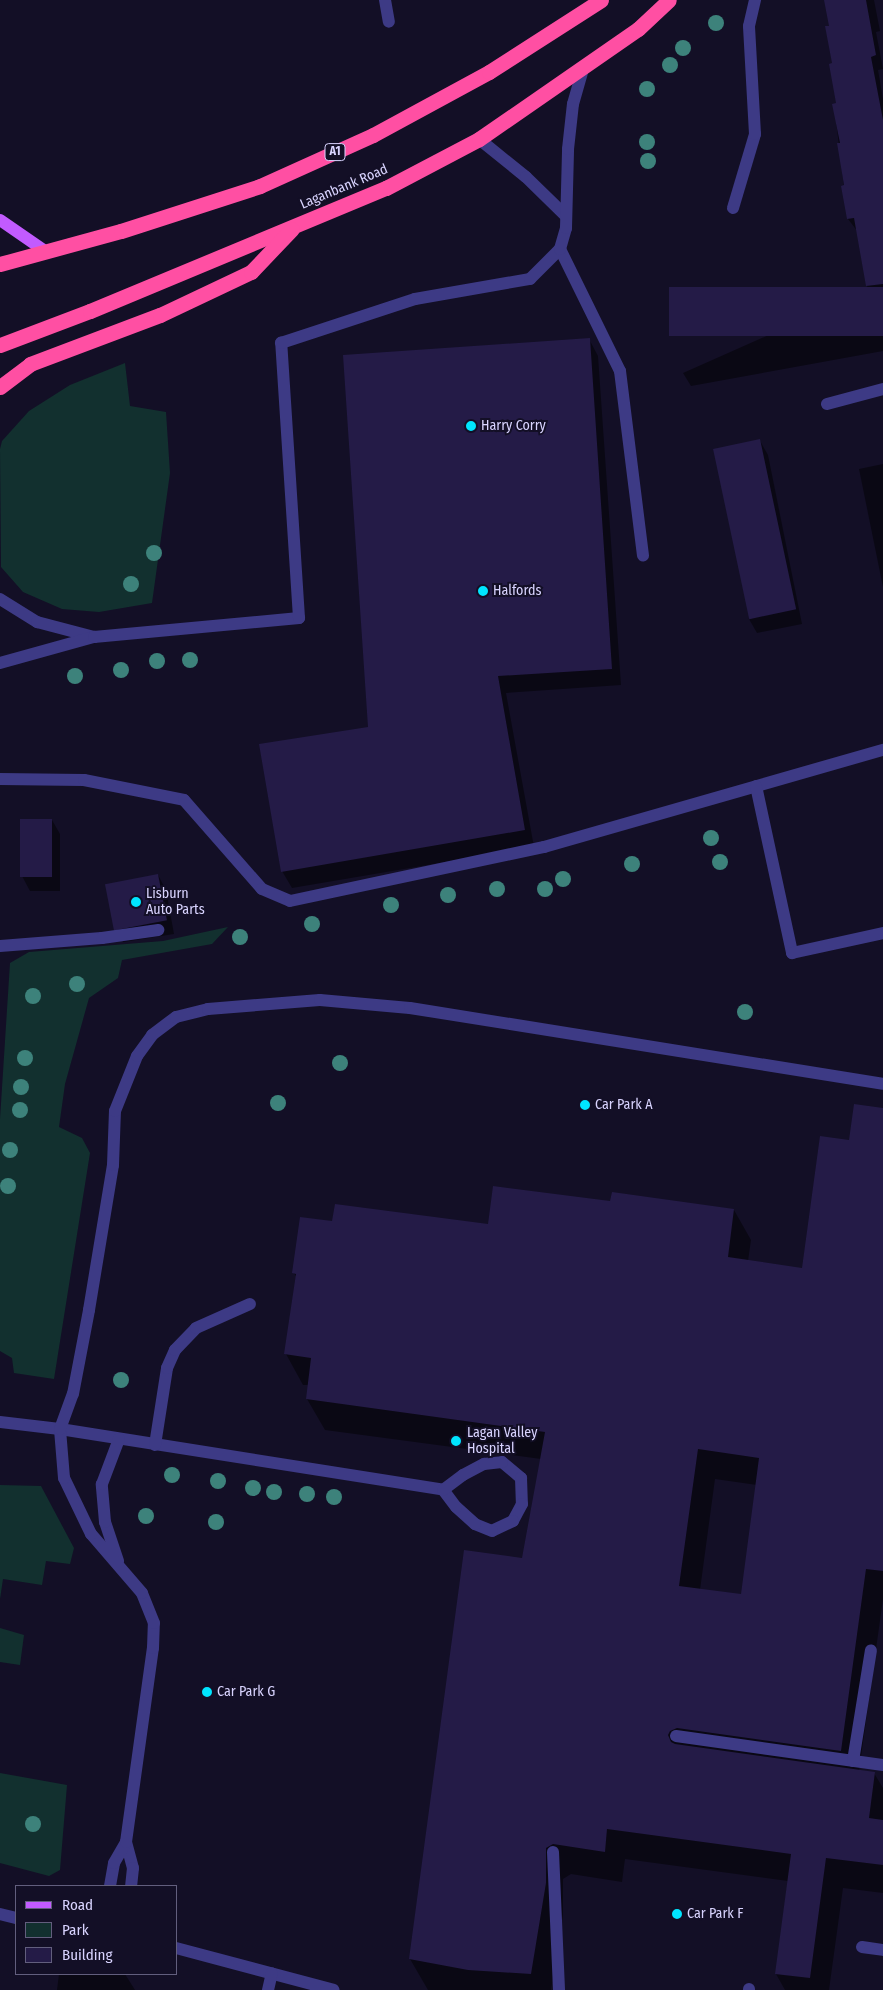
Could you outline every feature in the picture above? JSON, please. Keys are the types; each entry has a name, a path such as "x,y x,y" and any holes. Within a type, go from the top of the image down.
{"highway":[{"name":"A1","path":"0,264 122,231 269,182 373,135 489,72 601,0"},
{"name":"Laganbank Road","path":"0,345 90,312 386,188 479,138 583,68 638,28 669,0"},
{"path":"0,387 30,364 160,315 251,272 297,225"}],"main road":[{"path":"0,220 45,251"}],"street":[{"path":"385,0 389,22"},
{"path":"733,208 755,134 749,26 755,0"},
{"path":"0,663 94,637 299,618 281,343 414,299 530,279 560,249 566,228 568,150 572,113 583,68"},
{"path":"479,138 526,177 566,216"},
{"path":"560,249 620,371 643,556"},
{"path":"826,404 883,388"},
{"path":"0,599 37,622 94,637"},
{"path":"0,779 84,780 184,800 262,889 290,901 544,846 883,750"},
{"path":"756,786 792,953 883,933"},
{"path":"0,946 102,938 158,930"},
{"path":"110,1885 114,1864 126,1842 153,1648 154,1623 142,1593 91,1534 64,1478 60,1429 73,1394 89,1310 113,1165 115,1111 137,1056 152,1035 176,1017 208,1009 320,1000 410,1008 883,1084"},
{"path":"155,1445 167,1368 175,1350 196,1328 250,1304"},
{"path":"0,1422 60,1429 443,1490 456,1507 475,1524 492,1531 513,1521 522,1504 521,1478 502,1462 484,1464 463,1475 443,1490"},
{"path":"119,1439 102,1484 105,1522 120,1566"},
{"path":"853,1761 871,1650"},
{"path":"676,1736 883,1765"},
{"path":"126,1842 133,1868 131,1885"},
{"path":"553,1852 559,1990"},
{"path":"0,1914 15,1918"},
{"path":"862,1947 883,1950"},
{"path":"178,1949 334,1990"},
{"path":"268,1990 272,1974"}],"green space":[{"path":"125,363 130,406 166,412 170,473 152,603 99,612 62,609 23,592 1,567 0,449 2,441 29,411 70,385"},
{"path":"228,927 212,944 122,960 118,978 89,998 65,1084 59,1127 82,1138 90,1153 54,1379 14,1373 12,1358 0,1351 0,1119 10,963 29,952 163,941"},
{"path":"0,1485 41,1486 74,1548 70,1564 46,1561 42,1585 3,1579 0,1599"},
{"path":"0,1628 24,1635 20,1665 0,1662"},
{"path":"0,1773 67,1785 60,1870 49,1876 0,1863"}],"building":[{"path":"824,0 866,0 876,55 871,57 883,120 883,284 866,286 854,218 847,219 841,186 844,185 837,143 840,143 832,104 836,103 829,64 832,63 825,26 829,26"},
{"path":"669,287 883,287 883,336 669,336"},
{"path":"590,338 612,669 498,676 525,830 281,872 259,744 368,727 343,355"},
{"path":"760,439 796,609 749,619 713,449"},
{"path":"20,819 52,819 52,877 20,877"},
{"name":"Lisburn Auto Parts","path":"158,874 167,920 114,930 105,884"},
{"path":"854,1104 883,1108 883,1571 866,1569 841,1751 677,1728 670,1731 668,1735 671,1742 675,1744 875,1772 869,1818 883,1820 883,1865 826,1858 810,1978 775,1974 791,1854 607,1829 605,1852 553,1844 546,1848 546,1883 531,1974 468,1970 409,1959 464,1550 522,1558 545,1432 306,1399 311,1358 284,1354 296,1274 292,1273 300,1217 332,1221 335,1204 488,1224 493,1186 610,1201 612,1192 734,1209 728,1257 802,1268 820,1136 849,1140","holes":["698,1449 759,1458 741,1594 679,1586"]}],"place":[{"name":"Harry Corry","path":"471,426"},
{"name":"Halfords","path":"483,591"},
{"name":"Lisburn Auto Parts","path":"136,902"},
{"name":"Car Park A","path":"585,1105"},
{"name":"Lagan Valley Hospital","path":"456,1441"},
{"name":"Car Park G","path":"207,1692"},
{"name":"Car Park F","path":"677,1914"}]}
